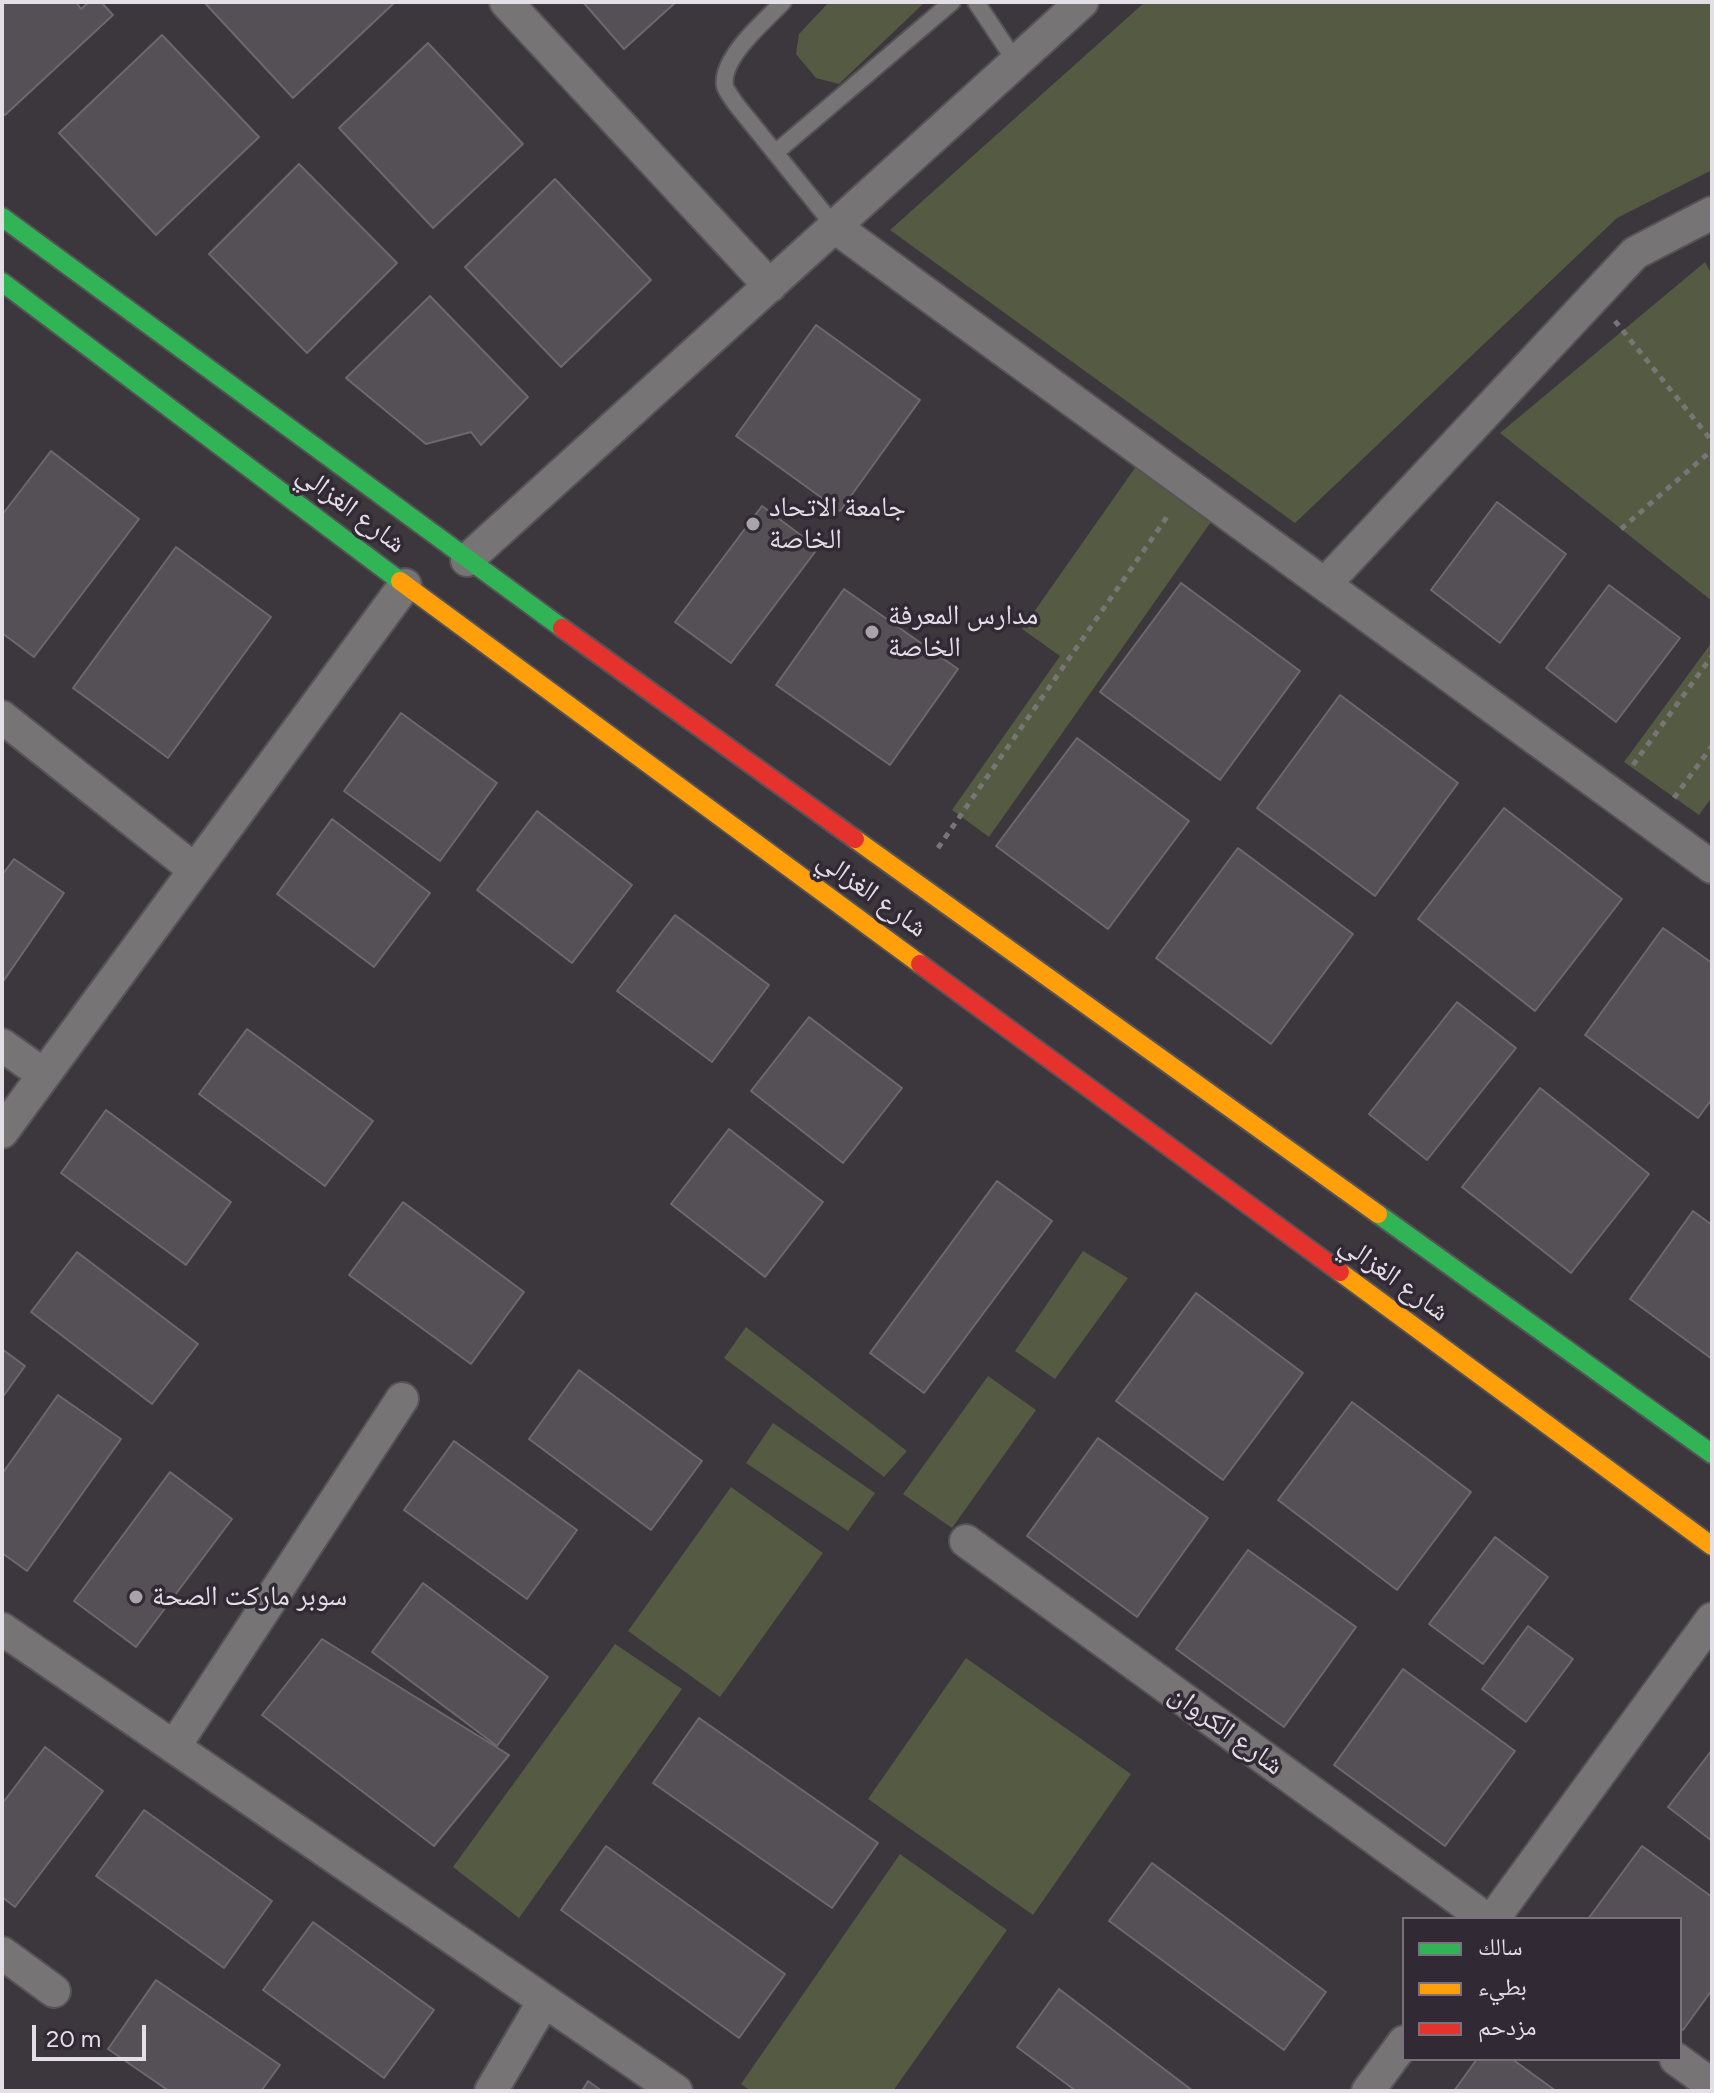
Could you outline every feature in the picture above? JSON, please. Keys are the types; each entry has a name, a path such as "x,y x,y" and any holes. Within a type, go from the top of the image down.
{"main road":[{"name":"شارع الغزالي","path":"2,217 467,560 1712,1454"},
{"name":"شارع الغزالي","path":"2,282 405,585 1712,1546"}],"street":[{"path":"506,2 770,286"},
{"path":"467,560 1082,2"},
{"path":"1325,584 1635,253 1712,213"},
{"path":"835,227 1712,867"},
{"path":"2,1132 405,585"},
{"path":"2,717 195,870"},
{"path":"2,1045 44,1075"},
{"path":"174,1747 402,1399"},
{"name":"شارع الكروان","path":"966,1541 1483,1917"},
{"path":"1494,1917 1712,1619"},
{"path":"2,1629 676,2091"},
{"path":"2,1953 54,1991"},
{"path":"491,2091 544,2001"},
{"path":"1368,2091 1402,2045"},
{"path":"1679,2061 1712,2085"}],"lane":[{"path":"783,2 742,45 728,67 725,86 735,103 835,227"},
{"path":"775,153 952,2"},
{"path":"976,2 1016,62"}],"path":[{"path":"1595,296 1712,441"},
{"path":"1621,529 1712,450"},
{"path":"915,882 1189,485"},
{"path":"1612,794 1712,656"},
{"path":"1654,825 1712,746"}],"green space":[{"path":"829,2 925,2 839,84 816,78 796,54 799,34"},
{"path":"1145,2 1712,2 1712,170 1617,218 1295,523 890,230"},
{"path":"1705,262 1712,275 1712,601 1500,433"},
{"path":"1137,465 1213,519 989,837 952,810 1060,656 1022,629"},
{"path":"1712,642 1712,797 1699,815 1624,762"},
{"path":"1083,1251 1128,1278 1055,1379 1015,1351"},
{"path":"746,1327 907,1451 884,1477 724,1358"},
{"path":"988,1376 1036,1410 952,1528 903,1494"},
{"path":"773,1423 875,1493 848,1531 746,1463"},
{"path":"731,1487 823,1553 720,1697 628,1631"},
{"path":"615,1644 682,1689 519,1918 453,1867"},
{"path":"966,1658 1131,1774 1033,1915 868,1799"},
{"path":"900,1854 1007,1930 893,2091 751,2091 741,2084"}],"building":[{"path":"2,2 76,2 81,9 89,2 101,2 113,15 5,115 2,112"},
{"path":"204,2 391,2 393,4 293,98"},
{"path":"583,2 676,2 624,49"},
{"path":"162,35 259,137 156,235 59,133"},
{"path":"428,43 523,144 433,228 339,128"},
{"path":"299,164 397,263 307,353 209,254"},
{"path":"555,179 651,280 561,367 465,267"},
{"path":"430,296 528,397 481,445 471,432 426,444 346,378"},
{"path":"816,325 920,400 840,511 736,436"},
{"path":"51,451 139,519 34,657 2,633 2,515"},
{"path":"1497,502 1566,554 1500,643 1431,590"},
{"path":"762,506 818,548 731,663 675,622"},
{"path":"176,547 271,617 168,758 73,688"},
{"path":"1181,583 1300,671 1220,780 1100,692"},
{"path":"1609,585 1680,638 1616,722 1546,668"},
{"path":"844,589 958,669 890,765 776,685"},
{"path":"1340,695 1458,783 1375,896 1257,808"},
{"path":"401,713 497,783 440,861 344,791"},
{"path":"1077,738 1189,821 1108,929 996,846"},
{"path":"1504,808 1622,899 1535,1011 1418,919"},
{"path":"537,811 632,885 572,963 477,890"},
{"path":"332,819 430,893 374,967 277,894"},
{"path":"1238,848 1353,934 1271,1044 1156,958"},
{"path":"14,859 64,893 2,983 2,875"},
{"path":"675,915 769,985 712,1062 617,991"},
{"path":"1663,928 1712,963 1712,1099 1698,1118 1585,1035"},
{"path":"1457,1002 1516,1048 1427,1160 1369,1114"},
{"path":"809,1017 902,1088 843,1163 751,1091"},
{"path":"247,1029 373,1121 325,1186 199,1094"},
{"path":"1540,1088 1649,1174 1571,1273 1462,1187"},
{"path":"106,1110 231,1202 186,1265 61,1173"},
{"path":"729,1129 823,1202 765,1277 671,1204"},
{"path":"997,1181 1052,1221 924,1393 870,1353"},
{"path":"403,1202 524,1292 471,1364 349,1275"},
{"path":"1693,1211 1712,1225 1712,1359 1630,1299"},
{"path":"77,1252 198,1344 152,1404 31,1312"},
{"path":"1196,1293 1303,1373 1223,1480 1116,1401"},
{"path":"2,1349 25,1366 2,1398"},
{"path":"579,1370 702,1461 651,1530 529,1439"},
{"path":"58,1395 121,1439 27,1571 2,1553 2,1474"},
{"path":"1352,1402 1471,1492 1397,1590 1278,1500"},
{"path":"1098,1438 1208,1518 1137,1617 1027,1536"},
{"path":"454,1441 577,1530 527,1599 404,1510"},
{"path":"170,1472 232,1519 136,1647 74,1601"},
{"path":"1495,1537 1548,1577 1483,1664 1429,1624"},
{"path":"1248,1550 1356,1627 1284,1727 1176,1649"},
{"path":"423,1583 548,1677 497,1746 372,1652"},
{"path":"1528,1626 1573,1659 1526,1722 1482,1689"},
{"path":"322,1639 509,1755 434,1846 262,1715"},
{"path":"1403,1669 1515,1751 1445,1846 1334,1765"},
{"path":"699,1718 878,1843 832,1908 653,1783"},
{"path":"45,1747 103,1791 15,1907 2,1897 2,1804"},
{"path":"1712,1750 1712,1841 1668,1807"},
{"path":"144,1810 272,1901 224,1968 96,1876"},
{"path":"606,1846 785,1974 739,2038 561,1910"},
{"path":"1642,1846 1712,1897 1712,1990 1683,2030 1682,1917 1589,1917"},
{"path":"1152,1863 1326,1992 1284,2050 1109,1921"},
{"path":"313,1922 434,2010 384,2078 263,1990"},
{"path":"156,1980 280,2065 261,2091 169,2091 108,2049"},
{"path":"1059,1989 1193,2091 1076,2091 1017,2047"},
{"path":"1476,2061 1515,2061 1556,2091 1454,2091"},
{"path":"588,2081 602,2091 582,2091"}],"traffic: fast":[{"path":"2,217 562,628"},
{"path":"2,282 400,581"},
{"path":"1378,1214 1712,1454"}],"traffic: slow":[{"path":"400,581 920,964"},
{"path":"855,839 1378,1214"},
{"path":"1340,1272 1712,1546"}],"traffic: jam":[{"path":"562,628 855,839"},
{"path":"920,964 1340,1272"}],"place":[{"name":"جامعة الاتحاد الخاصة","path":"753,524"},
{"name":"مدارس المعرفة الخاصة","path":"872,632"},
{"name":"سوبر ماركت الصحة","path":"136,1597"}]}
